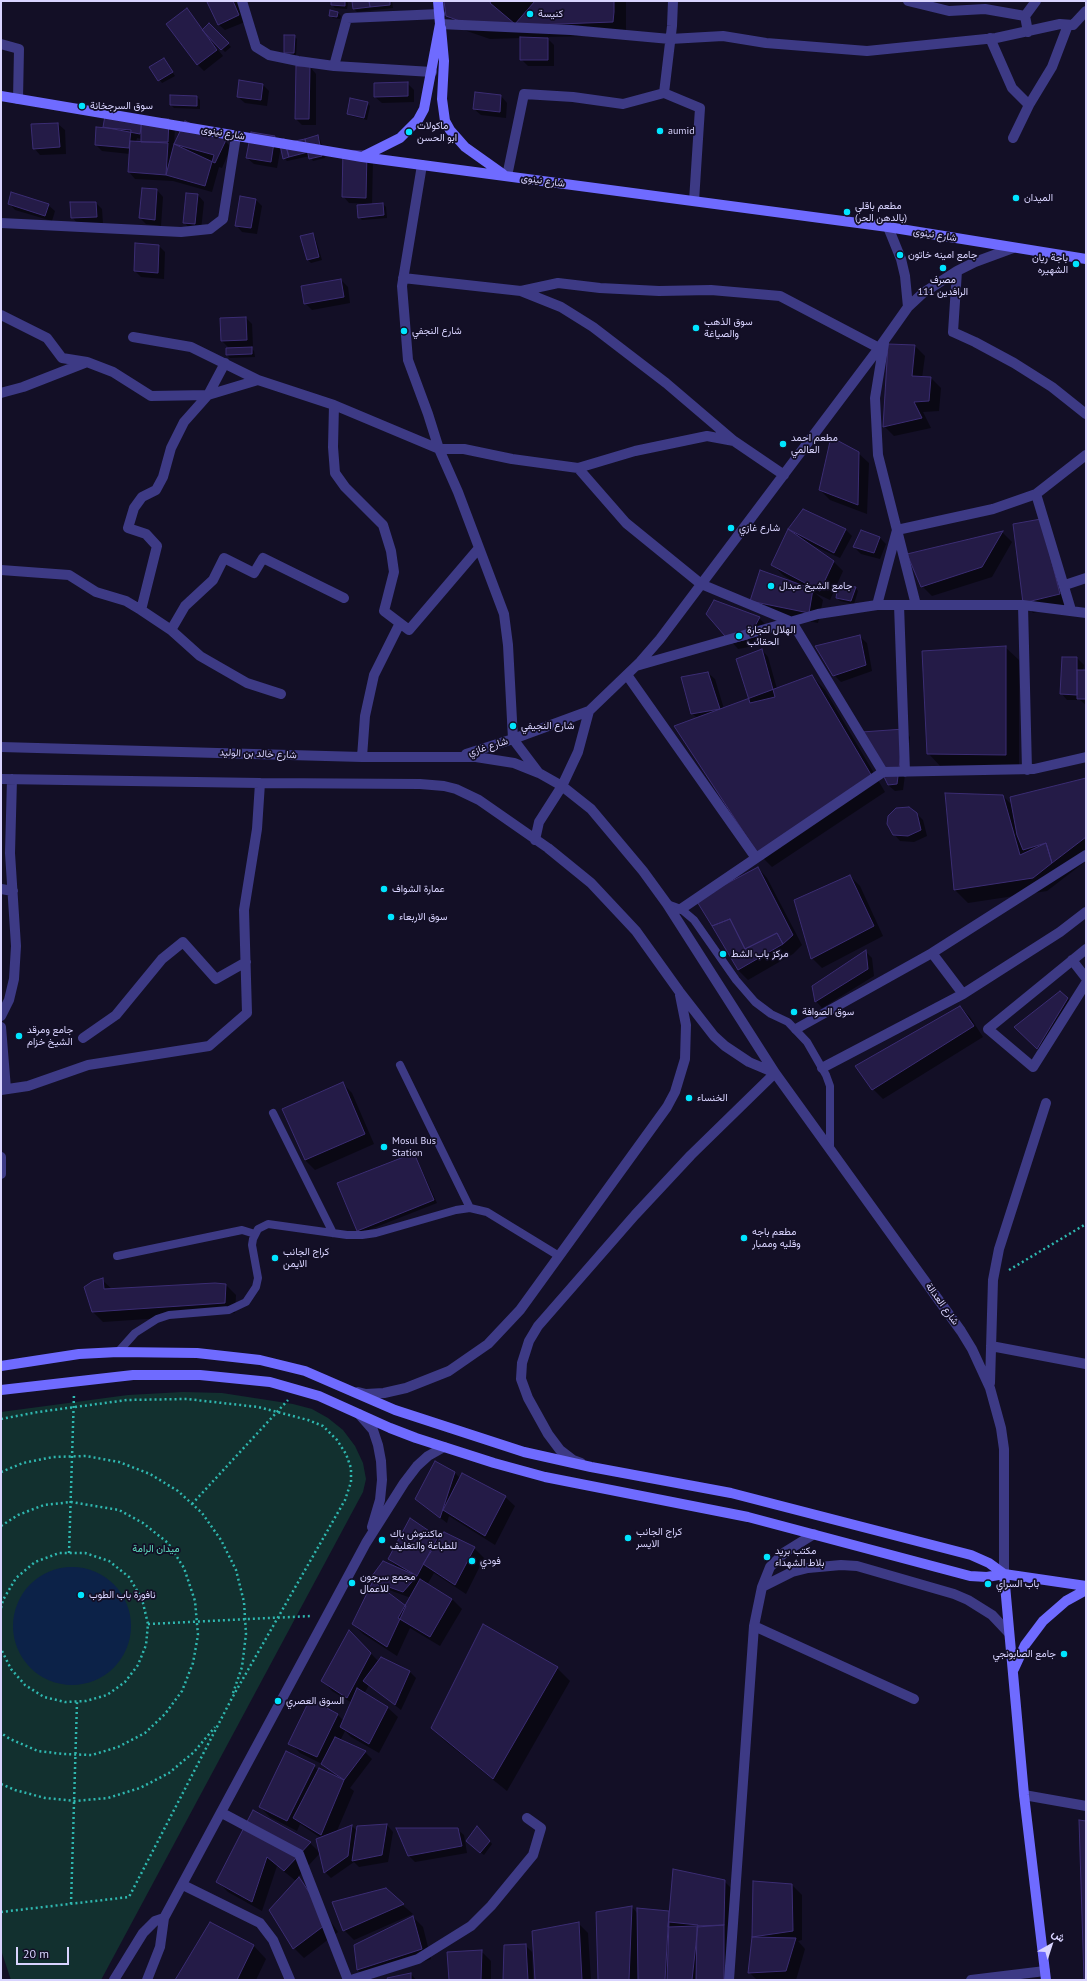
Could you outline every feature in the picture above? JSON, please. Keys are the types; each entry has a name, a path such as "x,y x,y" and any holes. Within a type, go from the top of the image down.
{"main road":[{"path":"438,1 444,61 442,99 445,120 450,130 465,147 507,176"},
{"path":"362,157 400,138 410,130 424,109 432,72 434,47 440,19"},
{"name":"شارع نينوى","path":"1,96 362,157 888,227 1086,259"},
{"path":"1,1366 55,1357 118,1352 197,1353 260,1360 305,1371 395,1410 476,1438 524,1452 591,1467 678,1482 784,1506 971,1555 989,1563 1004,1574 1024,1795 1046,1976"},
{"path":"1,1390 74,1380 133,1375 200,1375 270,1382 319,1396 390,1428 444,1447 545,1477 595,1488 697,1506 814,1534 970,1576 987,1577 1004,1574 1086,1586"},
{"path":"1013,1673 1025,1645 1043,1621 1066,1601 1086,1590"}],"street":[{"path":"242,1 256,46 269,55 334,66 432,72"},
{"path":"664,93 673,1"},
{"path":"908,1 948,11 985,9 1024,16"},
{"path":"1024,16 1036,1"},
{"path":"334,66 347,18 440,19 670,39 723,36 766,43 867,51 990,38 1028,32 1060,24 1073,25 1086,11"},
{"path":"1024,16 1028,32"},
{"path":"1013,138 1052,67 1068,25"},
{"path":"990,38 1012,88 1030,105"},
{"path":"1,44 19,49 18,99"},
{"path":"507,176 524,94 573,97 623,104 664,93 700,108 694,201"},
{"path":"1,223 181,232 210,229 222,219 236,136"},
{"path":"422,165 402,286 408,360 439,449 458,492 504,614 508,645 513,739 539,773"},
{"path":"888,227 901,259 905,276 908,307"},
{"name":"شارع غازي","path":"455,757 513,739 589,711 636,666 660,639 882,344 908,307 923,293 957,271 975,262 1013,248"},
{"path":"957,271 953,332 1014,363 1052,387 1086,414"},
{"path":"403,278 521,291 561,307 593,327 690,403 734,441 784,475"},
{"path":"521,291 558,283 600,288 659,291 711,290 780,296 882,344 875,398 878,455 916,605"},
{"path":"1,315 47,338 62,358 87,362 113,372 151,396 208,395 258,380"},
{"path":"133,337 190,348 225,363 258,380 334,405 439,449 464,449 512,459 578,468 635,451 707,436 734,441"},
{"path":"1,393 23,388 87,362"},
{"path":"141,610 157,546 146,534 128,528 134,508 142,496 156,490 164,477 171,448 184,422 208,395 225,363"},
{"path":"334,405 333,446 335,473 345,487 383,525 394,572 384,611 409,630 479,548"},
{"path":"897,530 993,509 1036,494 1086,455"},
{"path":"578,468 626,523 701,584 792,622 883,772"},
{"path":"1036,494 1065,585 1071,610"},
{"path":"878,605 897,530"},
{"path":"171,630 185,606 213,580 224,558 254,573 263,558 344,598"},
{"path":"1,570 69,575 96,592 126,601 141,610 171,630 200,656 248,682 281,694"},
{"path":"1065,585 1086,578"},
{"path":"636,666 818,614 878,605 1023,605 1086,613"},
{"path":"899,605 905,772"},
{"path":"1023,605 1027,770"},
{"path":"362,757 365,716 374,675 400,623"},
{"path":"627,675 756,858"},
{"path":"535,840 539,822 562,786 578,752 589,711"},
{"name":"شارع خالد بن الوليد","path":"1,747 362,757 476,757 514,763 539,773 562,786 591,809 634,860 667,904"},
{"path":"681,909 883,772 1027,770 1086,757"},
{"path":"1,779 420,784 444,786 468,794 566,861 614,906 656,956 679,991 705,1025 725,1046 749,1062 775,1073 691,1155 639,1210 538,1326 529,1341 522,1363 521,1379 537,1416 560,1450 573,1460 591,1467"},
{"path":"1,1016 9,1000 14,979 16,946 10,853 12,779"},
{"path":"1,1027 4,1089 28,1086 88,1065 209,1046 247,1013 244,910 257,829 260,783"},
{"path":"796,1029 932,953 1086,855"},
{"path":"1,889 13,891"},
{"name":"شارع العدالة","path":"667,904 775,1073 961,1331 979,1362 990,1388 998,1415 1004,1449 1004,1574"},
{"path":"822,1068 962,994 1060,932 1086,912"},
{"path":"83,1038 116,1015 162,959 183,942 216,979 246,962"},
{"path":"1086,949 988,1029 1033,1067 1086,983"},
{"path":"932,953 962,994"},
{"path":"1072,960 1086,978"},
{"path":"349,1390 366,1394 384,1393 406,1388 442,1374 469,1358 505,1328 658,1122 675,1092 681,1076 687,1042 684,1008 679,991"},
{"path":"1,992 9,1000"},
{"path":"990,1388 993,1280 999,1249 1046,1103"},
{"path":"1,1157 1,1174"},
{"path":"991,1346 1086,1364"},
{"path":"359,1414 373,1430 381,1461 382,1480 380,1500 366,1543"},
{"path":"147,1980 160,1947 164,1918 222,1814 366,1543 404,1483 417,1466 428,1456 444,1447"},
{"path":"729,1980 754,1626 762,1587 768,1572 777,1559 814,1534"},
{"path":"762,1587 792,1572 808,1568 841,1565 857,1566 954,1594 968,1600 992,1615 1009,1633"},
{"path":"754,1626 914,1699"},
{"path":"1024,1795 1086,1806"},
{"path":"222,1814 299,1854 348,1980"},
{"path":"351,1980 418,1959 471,1926 492,1906 534,1855 541,1828 527,1818"},
{"path":"183,1885 260,1923 273,1940 290,1980"},
{"path":"114,1980 143,1933 155,1921 164,1918"},
{"path":"971,1980 1046,1976"}],"lane":[{"path":"667,904 681,909 694,920 736,980 756,1002 796,1029 807,1042 822,1068 830,1086 830,1148"},
{"path":"400,1065 470,1208"},
{"path":"273,1113 333,1233"},
{"path":"118,1352 135,1332 157,1319 169,1315 229,1310 246,1302 254,1291 258,1278 252,1245 255,1234 263,1226 274,1223 333,1233 362,1235 376,1233 456,1210 470,1208 487,1212 559,1256"},
{"path":"117,1256 242,1230 255,1234"}],"path":[{"path":"993,1280 1086,1224"},
{"path":"69,1553 72,1502 74,1380"},
{"path":"192,1504 297,1389"},
{"path":"1,1419 127,1400 187,1398 258,1407 308,1420 323,1426 337,1440 346,1454 351,1468 351,1482 344,1500 216,1727 194,1752 169,1773 140,1788 108,1798 75,1801 45,1798 15,1790 1,1784"},
{"path":"1,1472 23,1463 53,1457 86,1456 119,1462 150,1474 178,1491 202,1514 221,1540 236,1570 244,1602 246,1634 242,1667 232,1698 129,1897 1,1912"},
{"path":"1,1526 18,1515 44,1505 72,1502 93,1504 119,1510 143,1523 168,1543 184,1568 195,1601 198,1635 193,1663 182,1691 166,1714 145,1733 118,1747 92,1755 38,1751 10,1739 1,1733"},
{"path":"1,1608 3,1600 16,1578 35,1562 59,1554 85,1553 109,1561 129,1577 142,1599 148,1624 146,1645 138,1665 125,1682 107,1694 86,1701 65,1702 44,1697 25,1686 11,1670 1,1649"},
{"path":"148,1624 328,1615"},
{"path":"72,1904 77,1702"}],"green space":[{"name":"ميدان الرامة","path":"183,1392 222,1393 293,1404 312,1409 328,1418 343,1430 355,1446 363,1463 366,1479 363,1492 101,1980 11,1980 1,1950 1,1412 128,1395"}],"water":[{"path":"72,1567 83,1568 94,1572 105,1577 114,1584 121,1593 126,1604 130,1615 130,1637 126,1648 121,1659 114,1668 105,1675 94,1680 83,1684 72,1685 61,1684 50,1680 39,1675 30,1668 23,1659 18,1648 14,1637 13,1626 14,1615 18,1604 23,1593 30,1584 39,1577 50,1572 61,1568"}],"building":[{"path":"233,1 239,15 218,25 207,2"},
{"path":"331,1 345,1 345,6 331,5"},
{"path":"352,1 369,1 370,7 353,9"},
{"path":"369,1 390,1 390,5 370,7"},
{"name":"كنيسة","path":"444,1 614,1 614,12 613,22 476,27 446,16"},
{"path":"491,1 535,1 515,24 490,3"},
{"path":"187,8 217,50 197,65 166,24"},
{"path":"330,10 338,12 337,17 329,16"},
{"path":"209,23 229,43 221,50 202,30"},
{"path":"284,35 295,35 294,53 284,53"},
{"path":"520,37 548,38 548,60 520,60"},
{"path":"164,58 173,72 158,81 149,67"},
{"path":"296,66 310,66 309,119 295,119"},
{"path":"239,80 263,84 261,100 237,97"},
{"path":"408,82 408,96 374,97 374,83"},
{"path":"475,92 501,95 500,112 473,109"},
{"path":"170,95 197,96 197,106 170,105"},
{"path":"350,98 368,102 364,118 347,114"},
{"path":"106,110 143,116 140,134 103,127"},
{"path":"141,118 169,119 168,142 141,142"},
{"path":"185,121 226,140 215,163 174,144"},
{"path":"58,123 60,147 33,149 31,124"},
{"path":"96,127 131,130 129,148 95,145"},
{"path":"251,132 275,136 271,162 246,158"},
{"path":"318,135 322,156 309,159 305,139"},
{"path":"284,139 289,157 283,159 279,140"},
{"path":"305,139 308,152 289,157 285,143"},
{"path":"130,141 168,143 166,175 128,172"},
{"path":"174,144 214,155 205,186 166,175"},
{"path":"343,150 367,151 366,198 342,197"},
{"path":"142,188 157,189 155,220 139,218"},
{"path":"11,192 49,204 45,216 8,204"},
{"path":"186,193 198,194 195,224 183,223"},
{"path":"240,196 256,199 251,228 235,226"},
{"path":"70,202 96,202 97,217 71,218"},
{"path":"383,203 384,215 358,218 357,205"},
{"path":"313,233 319,257 307,260 300,236"},
{"path":"135,243 159,245 158,273 134,271"},
{"path":"341,279 344,297 304,304 301,286"},
{"path":"246,317 247,340 221,341 220,318"},
{"path":"888,344 915,345 912,376 931,377 929,401 914,402 922,418 883,427"},
{"path":"252,347 252,354 226,355 226,348"},
{"path":"831,437 859,452 858,505 819,490"},
{"path":"803,509 846,529 834,553 788,529"},
{"path":"1041,519 1060,594 1023,603 1013,524"},
{"path":"788,529 834,561 820,591 771,565"},
{"path":"861,530 880,537 874,553 853,547"},
{"path":"1003,531 982,567 921,587 907,554"},
{"path":"760,570 813,589 809,613 750,601"},
{"path":"838,585 856,587 851,601 836,598"},
{"path":"714,600 760,617 748,639 731,643 706,614"},
{"path":"860,635 866,665 833,676 815,646"},
{"path":"1006,646 1006,755 927,754 922,651"},
{"path":"762,649 775,697 750,703 736,659"},
{"path":"1062,657 1077,657 1077,695 1060,694"},
{"path":"1077,670 1086,670 1086,699 1077,699"},
{"path":"708,672 720,709 691,714 681,677"},
{"path":"812,675 873,778 758,854 674,726"},
{"path":"904,729 897,784 888,785 862,732"},
{"path":"1086,778 1086,837 1052,863 1046,843 1023,850 1017,835 1010,797"},
{"path":"945,793 1003,795 1020,855 1046,843 1052,863 1033,878 954,890"},
{"path":"909,807 917,813 921,830 908,836 893,835 887,824 888,816 896,808"},
{"path":"758,867 793,935 783,944 777,933 745,949 730,919 712,926 696,900"},
{"path":"850,875 874,926 811,959 794,900"},
{"path":"730,919 745,949 777,933 783,944 738,970 712,926"},
{"path":"866,950 868,969 815,1002 812,986"},
{"path":"1060,991 1068,998 1037,1049 1014,1027"},
{"path":"960,1006 974,1026 872,1090 855,1066"},
{"path":"343,1082 365,1134 305,1160 282,1109"},
{"path":"414,1153 434,1200 357,1231 337,1183"},
{"path":"103,1278 104,1289 215,1283 226,1284 225,1303 92,1312 84,1287 93,1281"},
{"path":"435,1461 455,1472 440,1518 415,1499"},
{"path":"462,1473 506,1496 485,1536 443,1510"},
{"path":"410,1518 438,1537 417,1576 388,1559"},
{"path":"444,1532 475,1547 455,1585 423,1564"},
{"path":"383,1561 417,1576 403,1592 369,1580"},
{"path":"420,1579 452,1599 430,1637 398,1618"},
{"path":"373,1581 406,1606 387,1647 352,1624"},
{"path":"483,1624 558,1667 493,1779 431,1728"},
{"path":"349,1630 371,1653 347,1698 321,1681"},
{"path":"381,1657 410,1671 395,1705 363,1681"},
{"path":"357,1688 388,1707 369,1744 340,1727"},
{"path":"310,1699 338,1714 317,1757 288,1744"},
{"path":"335,1737 366,1751 344,1780 321,1764"},
{"path":"286,1751 315,1765 287,1821 259,1807"},
{"path":"319,1768 344,1780 321,1835 293,1818"},
{"path":"253,1810 311,1842 284,1871 267,1857 252,1902 216,1882"},
{"path":"1079,1820 1086,1821 1086,1980 1084,1980"},
{"path":"387,1824 382,1855 352,1861 357,1826"},
{"path":"352,1825 348,1856 324,1873 316,1839"},
{"path":"477,1826 490,1841 480,1853 466,1841"},
{"path":"396,1828 458,1828 462,1846 408,1856"},
{"path":"673,1869 725,1880 724,1925 668,1927"},
{"path":"299,1877 329,1922 293,1949 269,1910"},
{"path":"753,1881 792,1884 793,1931 752,1937"},
{"path":"386,1888 404,1904 343,1931 332,1902"},
{"path":"632,1906 629,1980 598,1980 596,1912"},
{"path":"637,1908 669,1911 665,1980 638,1980"},
{"path":"413,1916 422,1949 357,1970 354,1945"},
{"path":"210,1922 254,1945 237,1980 175,1980"},
{"path":"579,1922 582,1980 535,1980 532,1931"},
{"path":"669,1922 698,1925 692,1980 667,1980"},
{"path":"724,1925 724,1980 696,1980 697,1927"},
{"path":"752,1937 796,1938 786,1971 748,1973"},
{"path":"526,1944 528,1980 503,1980 504,1945"},
{"path":"482,1950 481,1980 449,1980 447,1952"},
{"path":"411,1973 411,1980 388,1980 387,1978"}],"place":[{"name":"كنيسة","path":"530,14"},
{"name":"سوق السرجخانة","path":"82,106"},
{"name":"aumid","path":"660,131"},
{"name":"ماكولات ابو الحسن","path":"409,132"},
{"name":"الميدان","path":"1016,198"},
{"name":"مطعم باقلي (بالدهن الحر)","path":"847,212"},
{"name":"جامع امينه خاتون","path":"900,255"},
{"name":"باجة ريان الشهيره","path":"1076,264"},
{"name":"مصرف الرافدين 111","path":"943,268"},
{"name":"سوق الذهب والصياغة","path":"696,328"},
{"name":"شارع النجفي","path":"404,331"},
{"name":"مطعم احمد العالمي","path":"783,444"},
{"name":"شارع غازي","path":"731,528"},
{"name":"جامع الشيخ عبدال","path":"771,586"},
{"name":"الهلال لتجارة الحقائب","path":"739,636"},
{"name":"شارع النجيفي","path":"513,726"},
{"name":"عمارة الشواف","path":"384,889"},
{"name":"سوق الاربعاء","path":"391,917"},
{"name":"مركز باب الشط","path":"723,954"},
{"name":"سوق الصوافة","path":"794,1012"},
{"name":"جامع ومرقد الشيخ خزام","path":"19,1036"},
{"name":"الخنساء","path":"689,1098"},
{"name":"Mosul Bus Station","path":"384,1147"},
{"name":"مطعم باجه وقليه وممبار","path":"744,1238"},
{"name":"كراج الجانب الايمن","path":"275,1258"},
{"name":"كراج الجانب الايسر","path":"628,1538"},
{"name":"ماكنتوش باك للطباعة والتغليف","path":"382,1540"},
{"name":"مكتب بريد بلاط الشهداء","path":"767,1557"},
{"name":"فودي","path":"472,1561"},
{"name":"مجمع سرجون للاعمال","path":"352,1583"},
{"name":"باب السراي","path":"988,1584"},
{"name":"نافورة باب الطوب","path":"81,1595"},
{"name":"جامع الصابونجي","path":"1064,1654"},
{"name":"السوق العصري","path":"278,1701"}]}
